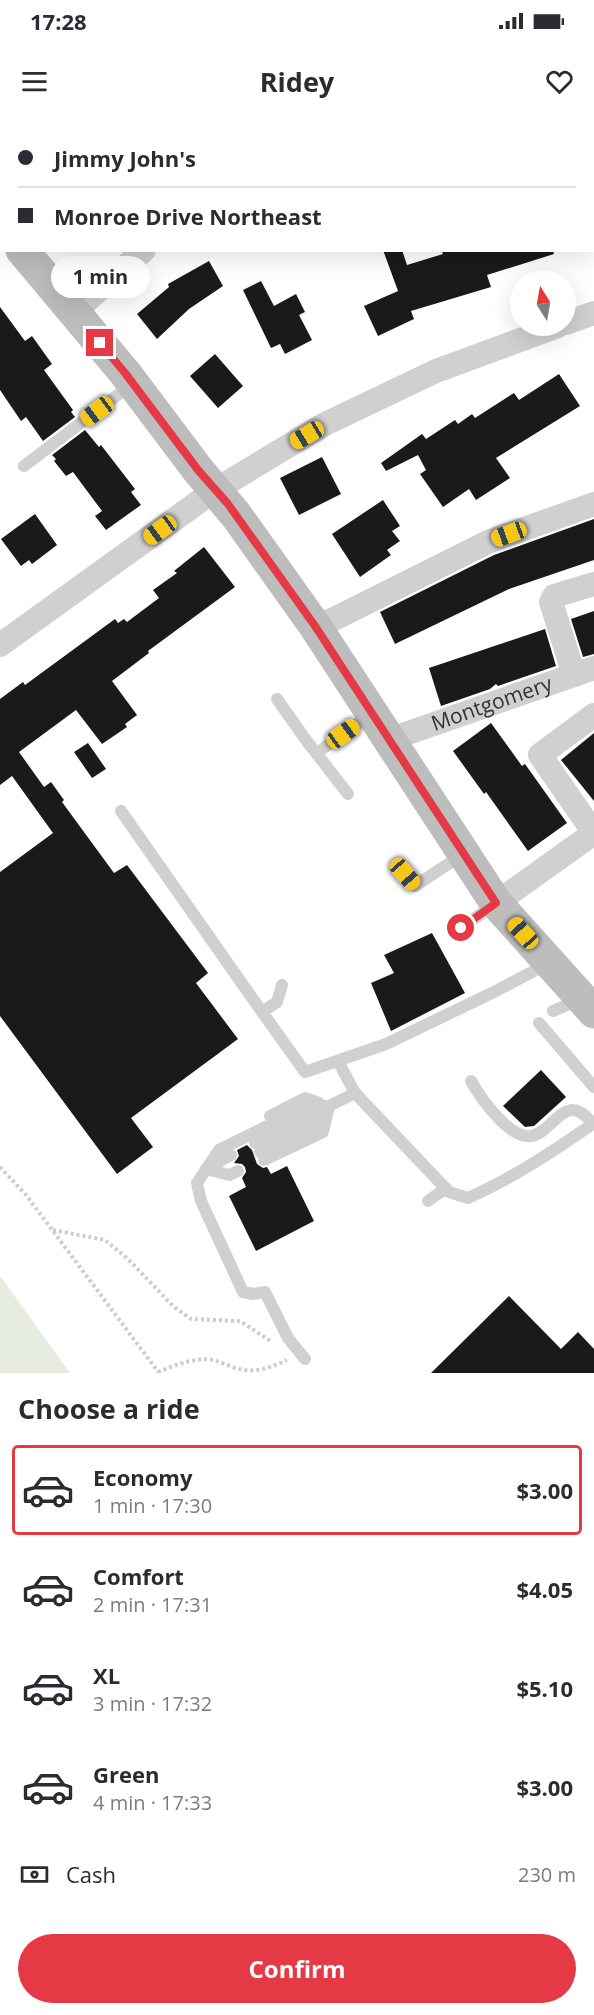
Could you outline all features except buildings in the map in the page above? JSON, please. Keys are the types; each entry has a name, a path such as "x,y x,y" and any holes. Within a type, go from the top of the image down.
{"main road":[{"path":"24,252 133,383 198,470 228,504 315,626 496,903 550,963 576,1007"}],"street":[{"path":"74,312 142,252"},
{"path":"576,319 594,313"},
{"path":"0,645 215,490 325,424 426,376 532,336"},
{"path":"315,626 334,619 488,542 594,504"},
{"path":"584,671 551,602 554,596 594,584"},
{"name":"Montgomery","path":"380,727 584,671"},
{"path":"496,903 594,833 540,755 594,715"}],"lane":[{"path":"24,466 133,383"},
{"path":"277,699 348,794"},
{"path":"317,753 380,727"},
{"path":"121,811 305,1072 386,1044 550,963"},
{"path":"405,874 416,886 464,853"},
{"path":"461,928 496,903"},
{"path":"262,1012 277,1002 282,985"},
{"path":"539,1023 594,1087"},
{"path":"338,1061 355,1093 448,1192 468,1198 495,1186 594,1124 586,1115 570,1111 560,1114 539,1133 530,1137 520,1135 502,1122 480,1098 471,1081"},
{"path":"329,1106 323,1132 259,1152 329,1106 355,1093"},
{"path":"300,1353 288,1338 265,1292 253,1294 243,1292 201,1201 197,1183 219,1150 308,1106 329,1106"},
{"path":"206,1169 235,1164"},
{"path":"428,1201 446,1188"}],"path":[{"path":"0,1167 26,1195 53,1230 158,1373 178,1364 198,1360 213,1360 246,1371 263,1369 300,1353"},
{"path":"53,1230 105,1240 128,1259 173,1306 191,1318 240,1321 281,1348 300,1353"}],"shaded area":[{"path":"0,1276 70,1373 0,1373"}],"route":[{"path":"100,343 198,470 228,504 315,626 496,903 461,928"}]}
